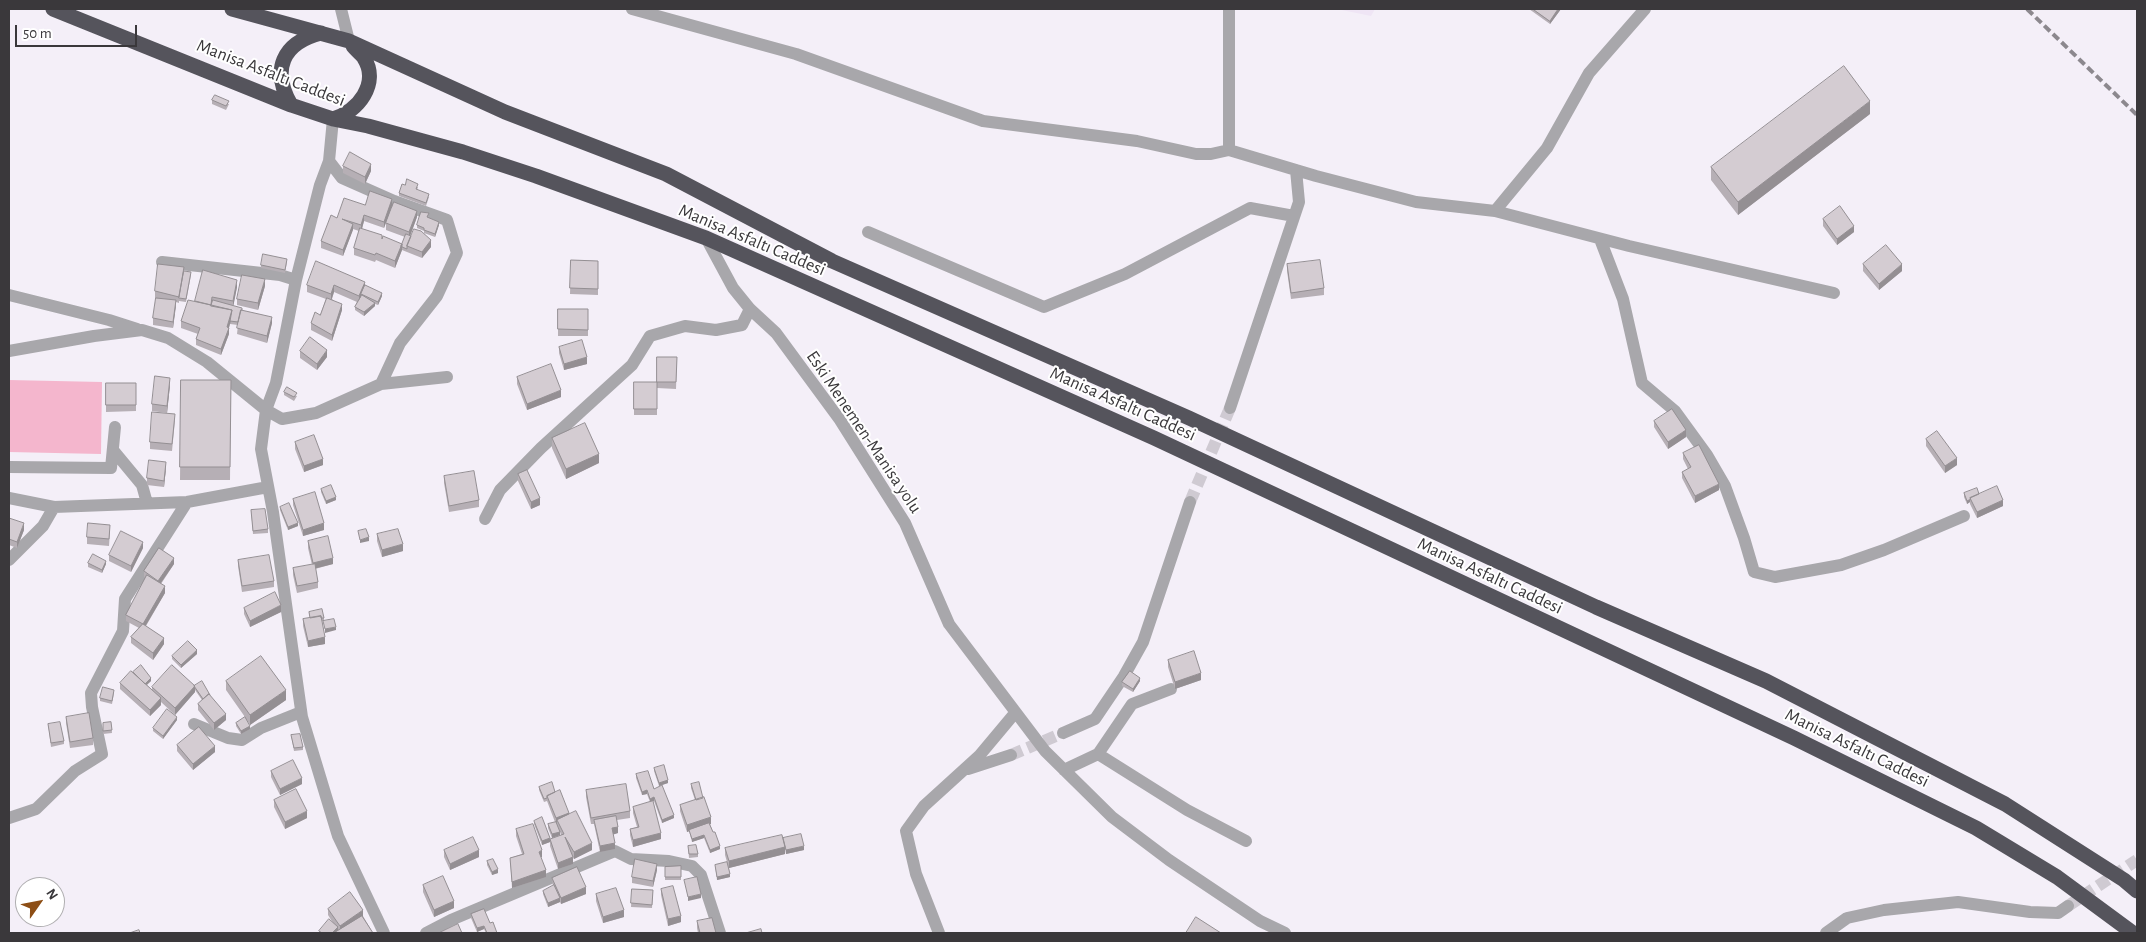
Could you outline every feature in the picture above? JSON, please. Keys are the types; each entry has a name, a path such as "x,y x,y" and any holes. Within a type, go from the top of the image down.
{"highway":[{"name":"Manisa Asfaltı Caddesi","path":"53,9 291,105 333,120 368,126 463,152 706,238 1154,438 1794,738 1976,828 2057,877 2133,933"},
{"name":"Manisa Asfaltı Caddesi","path":"232,9 322,33 348,42 504,112 666,174 832,261 1189,418 1586,603 1766,681 2005,804 2124,880 2137,891"},
{"path":"291,105 283,91 280,75 283,60 291,47 303,38 322,33"},
{"path":"333,120 354,109 363,98 368,85 368,71 364,58 348,42"}],"street":[{"path":"340,9 348,42"},
{"path":"632,9 796,54 983,121 1137,140 1196,154 1211,154 1228,150 1416,202 1495,211 1600,238 1834,293"},
{"path":"1228,150 1229,9"},
{"path":"1495,211 1547,148 1589,73 1645,9"},
{"path":"333,120 329,162 320,185 296,280 276,383 266,410 261,449 273,512 301,712 338,836 384,933"},
{"path":"329,162 342,178 394,201 447,220 458,253 437,296 400,343 381,384"},
{"path":"1230,408 1299,202 1296,170"},
{"path":"868,232 1044,307 1125,274 1250,208 1294,216"},
{"name":"Eski Menemen-Manisa yolu","path":"706,238 733,288 750,310 776,333 840,420 905,523 949,624 1045,751 1112,817 1168,860 1260,921 1286,933"},
{"path":"1600,238 1623,300 1642,384 1675,412 1707,455 1725,486 1754,572 1775,577 1841,565 1884,550 1964,516"},
{"path":"162,262 280,275 296,280"},
{"path":"9,295 109,320 168,338 207,362 266,410 282,419 316,413 381,384 447,377"},
{"path":"484,519 500,490 540,448 632,365 650,336 684,326 716,330 742,324 750,310"},
{"path":"9,351 94,336 142,330"},
{"path":"9,467 111,468 115,427"},
{"path":"113,450 142,485 147,503"},
{"path":"9,498 54,507 187,502 268,490"},
{"path":"9,818 36,809 75,770 102,754 90,693 123,631 125,599 187,502"},
{"path":"1062,733 1095,719 1143,642 1190,502"},
{"path":"9,560 43,526 54,507"},
{"path":"1064,770 1098,754 1132,704 1171,689"},
{"path":"194,724 228,738 242,740 261,728 301,712"},
{"path":"939,933 916,874 906,831 924,806 979,756 1015,713"},
{"path":"1098,754 1186,810 1246,842"},
{"path":"962,772 1011,755"},
{"path":"426,933 450,920 615,851 631,860 669,862 692,866 701,875 720,933"},
{"path":"1826,933 1847,918 1884,910 1958,902 2058,913 2068,906"}],"shaded area":[{"path":"1337,9 1375,9 1371,16"},
{"path":"9,380 102,382 101,454 9,452"}],"building":[{"path":"1533,9 1558,9 1550,21"},
{"path":"1844,66 1870,101 1738,202 1711,167"},
{"path":"215,95 229,101 226,106 212,100"},
{"path":"350,152 371,164 365,177 343,166"},
{"path":"407,179 418,184 416,189 429,194 426,203 399,193 402,184 405,185"},
{"path":"370,191 392,199 384,222 364,215 361,225 342,219 353,224 343,250 321,241 331,215 337,218 344,198 365,205"},
{"path":"394,202 417,211 409,232 386,223"},
{"path":"1840,206 1854,226 1837,239 1823,219"},
{"path":"421,212 429,213 427,217 439,222 435,234 417,225"},
{"path":"360,228 382,235 382,239 383,236 402,244 395,261 376,253 375,255 354,248"},
{"path":"414,229 421,231 431,240 422,252 407,246"},
{"path":"406,234 411,236 407,249 402,247 402,244 401,246"},
{"path":"1886,245 1902,264 1879,284 1863,264"},
{"path":"263,254 287,259 285,270 261,265"},
{"path":"571,260 598,261 598,289 570,288"},
{"path":"1320,260 1324,288 1291,293 1287,264"},
{"path":"316,261 365,282 359,296 334,285 331,294 307,285"},
{"path":"158,264 184,267 179,297 155,291"},
{"path":"203,270 237,280 233,301 212,297 211,305 195,301"},
{"path":"184,271 191,272 186,299 179,298"},
{"path":"242,275 265,279 258,303 237,299"},
{"path":"365,285 382,293 378,302 361,294"},
{"path":"362,295 375,303 364,312 355,307"},
{"path":"156,298 176,300 173,322 153,318"},
{"path":"327,298 342,304 332,335 311,323 315,312 320,315"},
{"path":"188,300 232,310 227,327 229,328 221,349 196,339 200,328 181,321"},
{"path":"213,300 242,308 238,322 230,321 232,310 211,306"},
{"path":"558,309 588,309 588,330 558,329"},
{"path":"241,310 272,317 267,336 237,328"},
{"path":"310,337 327,350 317,364 300,351"},
{"path":"582,340 587,357 564,364 559,347"},
{"path":"657,357 677,357 676,382 657,382"},
{"path":"551,364 561,390 527,404 517,377"},
{"path":"155,376 170,378 167,406 152,404"},
{"path":"181,380 231,380 230,467 180,467"},
{"path":"634,382 657,382 657,409 634,409"},
{"path":"106,383 136,383 136,405 106,405"},
{"path":"287,387 297,393 294,397 284,392"},
{"path":"1672,409 1686,430 1668,442 1654,421"},
{"path":"152,412 175,414 172,444 150,442"},
{"path":"585,423 599,454 566,469 552,438"},
{"path":"1937,431 1957,458 1945,466 1926,439"},
{"path":"314,435 323,459 304,466 295,442"},
{"path":"1699,445 1719,484 1695,496 1682,472 1691,467 1683,453"},
{"path":"149,460 166,462 164,481 147,478"},
{"path":"527,470 540,498 531,502 518,474"},
{"path":"474,471 479,500 449,506 444,476"},
{"path":"331,485 336,497 326,501 321,489"},
{"path":"1997,486 2003,500 1977,512 1970,498"},
{"path":"1977,488 1979,494 1967,501 1964,493"},
{"path":"315,492 324,523 303,530 293,499"},
{"path":"289,503 298,523 288,527 280,507"},
{"path":"265,509 268,529 253,531 251,510"},
{"path":"9,518 24,523 17,542 9,539"},
{"path":"88,523 110,525 109,539 87,537"},
{"path":"366,529 369,537 360,540 358,531"},
{"path":"398,529 403,544 382,550 377,534"},
{"path":"121,531 143,542 131,566 109,555"},
{"path":"328,536 333,558 313,563 308,541"},
{"path":"159,548 174,558 158,581 144,571"},
{"path":"93,554 106,561 102,570 88,563"},
{"path":"269,555 274,581 242,586 238,560"},
{"path":"315,564 318,582 297,586 293,568"},
{"path":"147,575 165,586 143,624 126,615"},
{"path":"275,592 281,605 250,621 244,608"},
{"path":"322,609 324,618 321,618 321,616 310,618 309,612"},
{"path":"321,616 325,637 308,641 303,619"},
{"path":"334,619 336,627 325,629 323,621"},
{"path":"143,624 164,638 153,653 131,637"},
{"path":"188,641 197,650 181,665 172,656"},
{"path":"1194,651 1201,673 1175,682 1168,660"},
{"path":"261,656 286,690 250,715 226,681"},
{"path":"141,665 151,678 145,684 133,672"},
{"path":"172,665 195,686 175,708 152,687"},
{"path":"131,671 161,698 150,710 120,683"},
{"path":"1130,671 1140,678 1133,689 1122,682"},
{"path":"202,681 210,695 203,699 194,686"},
{"path":"103,687 114,690 112,701 100,698"},
{"path":"209,694 226,714 214,723 198,704"},
{"path":"167,709 177,717 163,736 153,728"},
{"path":"89,713 93,738 70,742 66,717"},
{"path":"245,717 250,726 241,731 236,723"},
{"path":"60,722 64,741 51,743 48,724"},
{"path":"111,722 112,730 103,731 103,723"},
{"path":"199,727 215,746 193,764 177,745"},
{"path":"300,734 303,747 294,748 291,735"},
{"path":"293,760 302,778 280,789 271,771"},
{"path":"664,765 668,780 659,783 654,768"},
{"path":"648,771 654,789 662,785 674,815 662,820 654,797 650,799 647,790 642,792 636,774"},
{"path":"552,782 555,792 544,799 539,787"},
{"path":"699,782 703,798 696,800 691,784"},
{"path":"626,784 630,811 591,818 586,790"},
{"path":"296,789 307,811 285,822 274,800"},
{"path":"560,790 569,813 556,818 547,796"},
{"path":"704,797 711,817 687,825 680,805"},
{"path":"653,801 661,833 633,840 630,829 639,827 633,807"},
{"path":"576,811 592,843 574,852 565,837 573,857 558,863 550,839 564,834 557,820"},
{"path":"616,816 618,827 612,828 615,843 600,846 594,820"},
{"path":"542,817 550,838 542,841 534,821"},
{"path":"556,822 560,832 552,834 548,824"},
{"path":"709,823 713,832 715,832 720,846 710,850 704,835 692,839 689,830"},
{"path":"533,824 542,850 539,852 546,870 512,882 510,858 524,854 516,829"},
{"path":"801,834 804,846 786,850 783,838"},
{"path":"782,835 785,847 729,861 725,848"},
{"path":"473,837 479,850 450,864 444,850"},
{"path":"696,845 698,854 689,854 688,846"},
{"path":"493,859 498,869 492,872 487,861"},
{"path":"635,859 657,864 653,881 632,877"},
{"path":"727,862 730,874 717,877 715,865"},
{"path":"681,866 681,877 665,877 665,867"},
{"path":"577,867 586,887 561,898 552,878"},
{"path":"443,876 454,901 434,910 423,885"},
{"path":"697,877 701,894 688,897 684,880"},
{"path":"554,885 560,898 548,903 543,891"},
{"path":"673,886 681,916 668,919 661,889"},
{"path":"616,888 624,910 603,917 596,894"},
{"path":"632,889 653,890 652,905 631,903"},
{"path":"350,892 363,910 340,926 328,909"},
{"path":"484,909 490,923 493,922 497,933 487,933 484,926 477,928 471,914"},
{"path":"362,916 373,933 334,933"},
{"path":"1196,917 1221,933 1186,933"},
{"path":"712,918 716,933 700,933 697,921"},
{"path":"329,919 338,927 332,933 322,933 319,931"},
{"path":"458,924 462,933 439,933"},
{"path":"761,929 762,933 746,933"}],"tunnel":[{"path":"1190,502 1230,408"},
{"path":"1011,755 1063,733"},
{"path":"2068,906 2137,860"}],"railway":[{"path":"2027,9 2137,115"}]}
